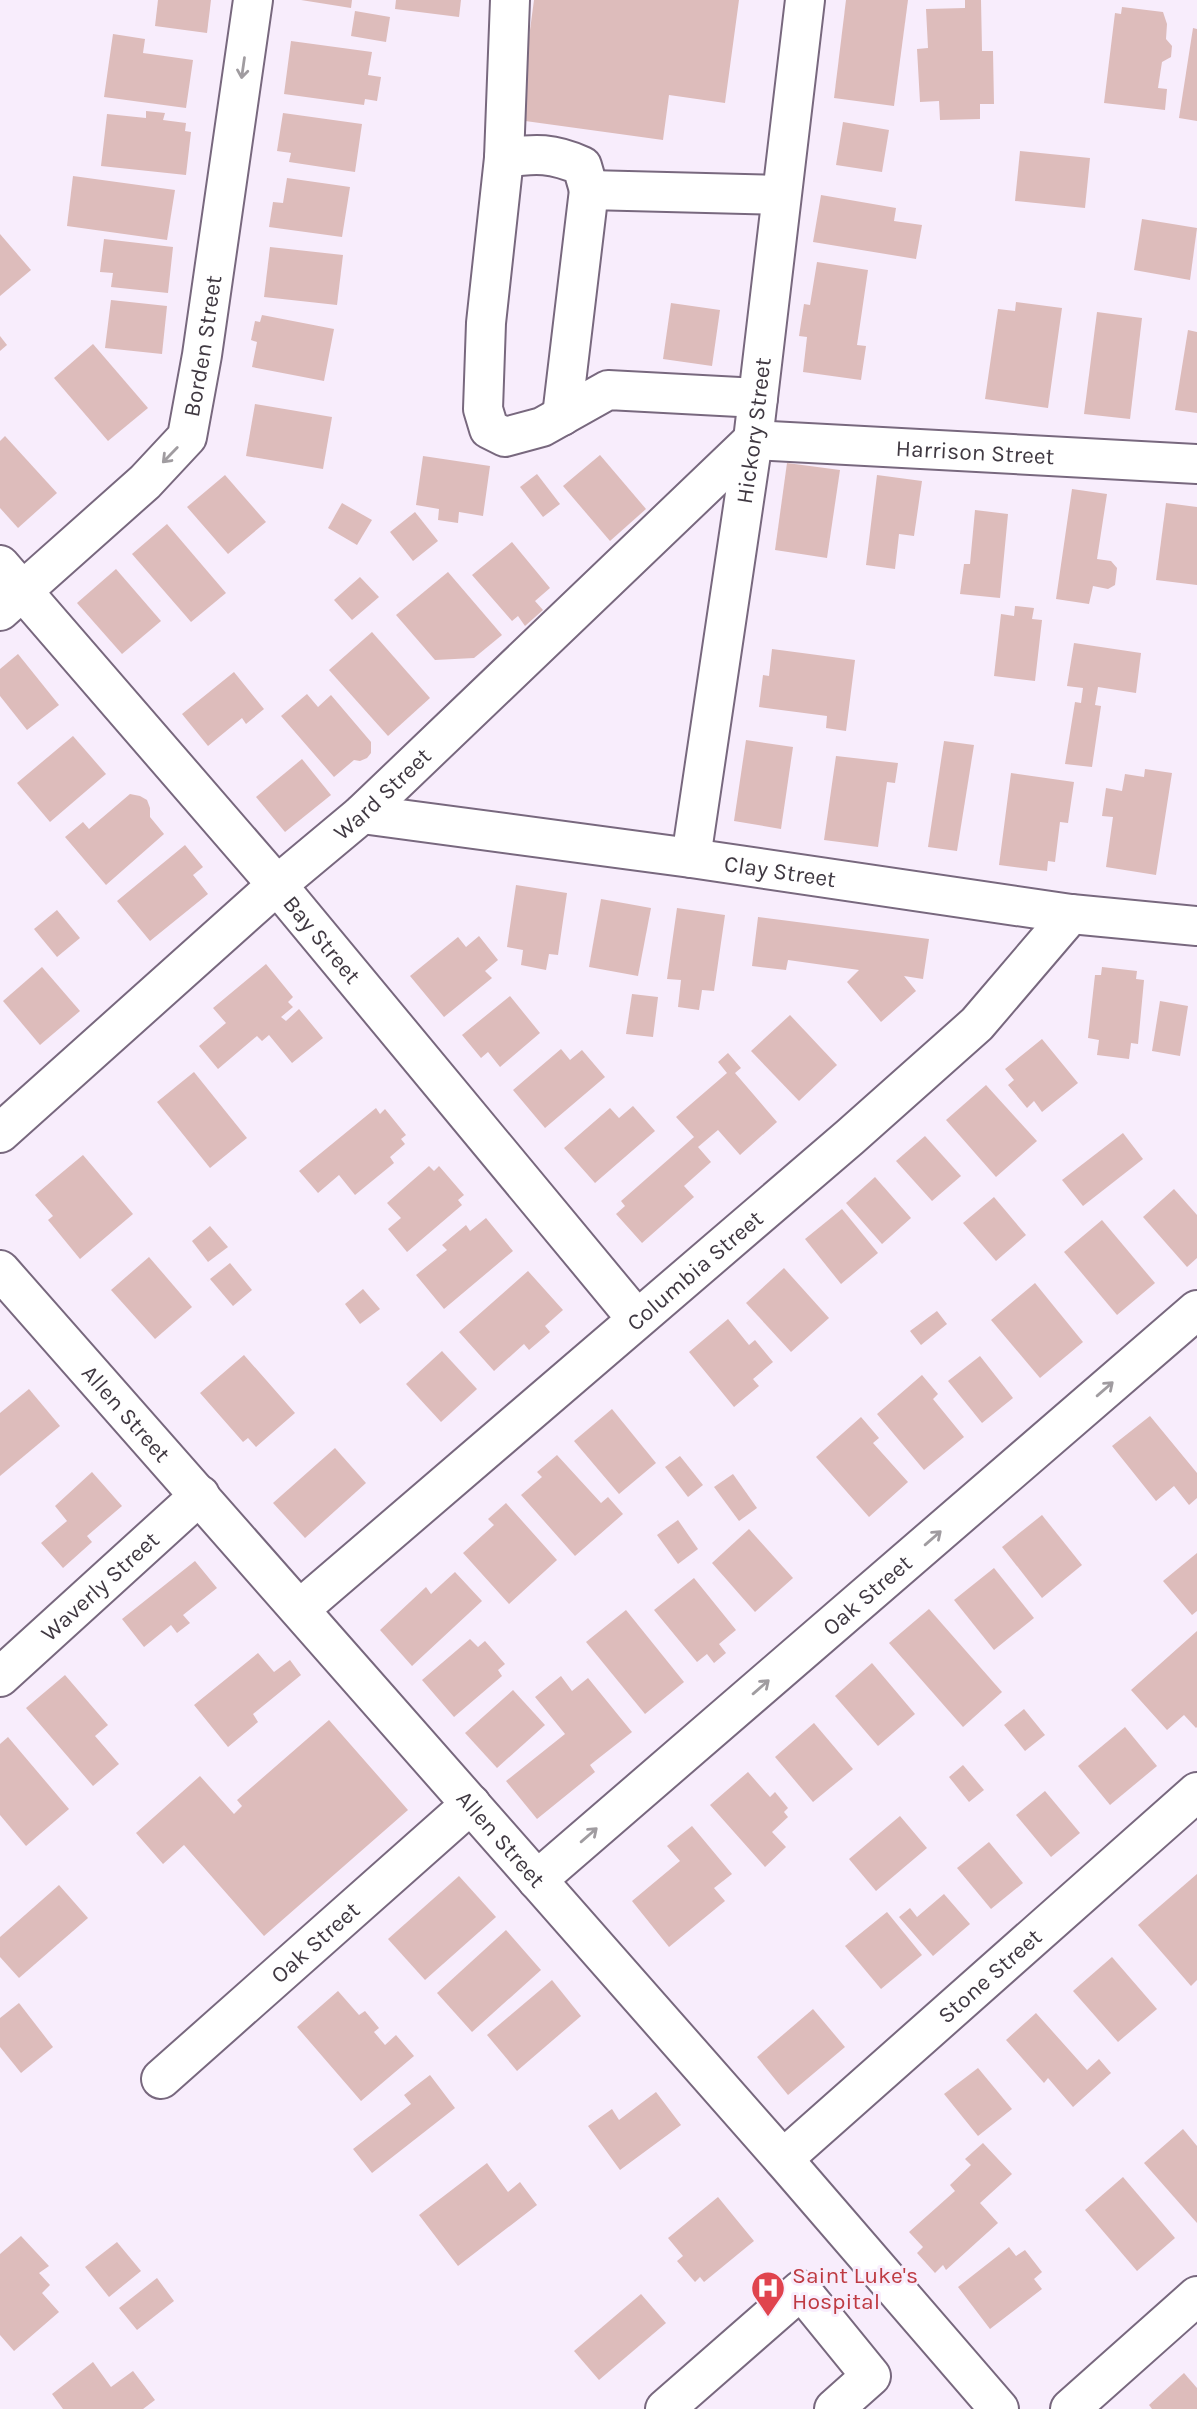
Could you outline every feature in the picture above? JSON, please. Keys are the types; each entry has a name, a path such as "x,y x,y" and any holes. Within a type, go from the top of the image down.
{"street":[{"name":"Borden Street","path":"8,589 145,482 187,437 202,355 253,0"},
{"path":"510,0 504,158 486,323 483,410 489,429 505,437 542,428 608,390 758,398"},
{"name":"Hickory Street","path":"691,858 753,440 804,0"},
{"path":"504,158 529,154 560,156 582,166 589,190 562,416"},
{"path":"589,190 781,195"},
{"name":"Harrison Street","path":"753,440 1197,464"},
{"name":"Ward Street","path":"0,1133 276,885 362,814 753,440"},
{"name":"Bay Street","path":"8,589 276,885 636,1318"},
{"name":"Clay Street","path":"362,814 691,858 1071,914 1197,926"},
{"name":"Columbia Street","path":"300,1609 850,1137 977,1024 1071,914"},
{"name":"Allen Street","path":"0,1270 783,2159 999,2409"},
{"name":"Oak Street","path":"537,1880 1197,1310"},
{"name":"Waverly Street","path":"0,1676 200,1495"},
{"name":"Stone Street","path":"783,2159 1197,1792"},
{"name":"Oak Street","path":"161,2079 471,1804"},
{"path":"665,2409 801,2290 871,2376 834,2409"},
{"path":"1070,2409 1197,2296"}],"building":[{"path":"158,0 211,0 207,33 155,26"},
{"path":"301,0 352,0 351,8"},
{"path":"396,0 461,0 459,17 395,9"},
{"path":"534,0 739,0 725,103 669,95 663,140 518,120"},
{"path":"846,0 908,0 894,106 834,98"},
{"path":"965,0 981,0 982,51 993,51 994,104 980,104 980,119 940,120 939,101 920,102 917,49 928,48 926,9 965,8"},
{"path":"1122,7 1163,12 1167,24 1166,39 1172,46 1171,57 1162,62 1158,88 1167,89 1165,110 1104,103 1115,13 1121,14"},
{"path":"355,11 390,17 386,42 351,36"},
{"path":"1193,28 1197,29 1197,121 1179,118"},
{"path":"113,34 145,39 143,53 193,60 186,108 104,97"},
{"path":"291,41 372,52 368,75 381,77 377,101 365,99 364,105 284,94"},
{"path":"146,111 165,113 163,120 186,123 185,131 191,132 186,175 101,166 107,114 146,118"},
{"path":"283,113 362,124 355,172 289,162 291,153 277,151"},
{"path":"843,122 889,130 882,172 836,165"},
{"path":"1020,151 1090,158 1085,208 1015,201"},
{"path":"73,176 175,190 167,240 67,226"},
{"path":"287,178 350,187 342,237 269,227 273,202 283,203"},
{"path":"821,195 896,208 894,221 922,225 916,259 813,242"},
{"path":"1142,219 1197,228 1190,280 1134,270"},
{"path":"0,234 31,270 0,296"},
{"path":"104,239 173,247 168,293 111,287 113,273 100,272"},
{"path":"270,247 343,255 337,305 264,297"},
{"path":"817,262 868,270 857,345 866,346 861,380 803,372 807,337 799,336 804,304 810,305"},
{"path":"111,300 167,306 162,354 105,348"},
{"path":"1016,302 1062,308 1048,408 985,399 998,309 1015,311"},
{"path":"671,303 720,310 712,366 663,359"},
{"path":"1097,312 1142,318 1130,419 1084,414"},
{"path":"262,315 334,329 324,381 252,367 257,342 251,340 255,321 260,322"},
{"path":"1188,330 1197,332 1197,413 1175,410"},
{"path":"0,336 7,345 0,351"},
{"path":"93,344 148,408 108,441 54,378"},
{"path":"255,404 332,417 323,469 246,456"},
{"path":"5,436 57,493 18,528 0,508 0,441"},
{"path":"600,455 646,509 610,541 563,486"},
{"path":"423,456 490,466 483,516 459,512 458,523 438,520 439,509 416,505"},
{"path":"787,463 840,470 827,558 775,550"},
{"path":"537,474 560,504 543,517 520,487"},
{"path":"225,475 266,522 228,554 187,507"},
{"path":"877,475 922,481 914,536 899,534 895,569 866,565"},
{"path":"1072,489 1107,494 1097,559 1111,561 1117,568 1115,585 1108,589 1093,586 1089,604 1056,599"},
{"path":"342,503 372,520 357,545 328,528"},
{"path":"1166,503 1197,507 1197,585 1156,580"},
{"path":"975,510 1008,514 1000,598 960,594 964,564 970,564"},
{"path":"415,512 438,541 413,561 390,532"},
{"path":"167,524 226,593 191,622 132,554"},
{"path":"512,542 550,588 535,601 543,610 525,626 518,616 512,621 472,575"},
{"path":"116,569 161,621 122,654 77,603"},
{"path":"448,572 502,635 474,658 435,660 396,615"},
{"path":"360,577 379,597 352,620 334,600"},
{"path":"1015,606 1034,608 1032,619 1042,620 1035,681 994,676 1001,614 1014,616"},
{"path":"372,632 430,698 388,736 329,670"},
{"path":"1074,643 1141,653 1136,693 1098,687 1095,705 1101,706 1092,767 1065,764 1075,702 1081,703 1083,688 1067,686"},
{"path":"772,649 855,660 846,731 826,728 827,716 759,707 763,675 769,676"},
{"path":"18,654 59,705 27,730 0,696 0,669"},
{"path":"234,672 264,709 246,724 242,718 208,746 182,714"},
{"path":"307,694 318,707 331,695 371,742 371,753 367,758 354,760 334,777 281,716"},
{"path":"73,736 106,774 50,822 17,783"},
{"path":"746,740 793,747 781,829 734,821"},
{"path":"944,741 974,745 957,851 928,847"},
{"path":"836,756 898,763 895,783 887,782 878,847 824,840"},
{"path":"302,759 331,795 285,832 256,797"},
{"path":"1145,769 1172,773 1156,875 1106,867 1113,817 1102,816 1106,788 1122,791 1125,774 1144,777"},
{"path":"1011,773 1074,782 1068,823 1060,822 1055,862 1048,861 1047,871 999,865"},
{"path":"130,794 147,800 150,817 164,834 106,885 65,837 83,822 89,829"},
{"path":"185,845 203,867 193,875 208,894 150,941 117,901"},
{"path":"516,885 567,893 558,955 549,954 546,970 521,965 523,950 507,947"},
{"path":"601,899 651,908 638,976 589,967"},
{"path":"677,908 725,915 714,991 702,990 699,1010 678,1007 681,980 667,979"},
{"path":"57,910 80,938 57,957 34,929"},
{"path":"758,917 929,939 923,979 904,976 916,991 881,1022 847,982 859,970 788,960 786,970 752,966"},
{"path":"479,936 498,960 485,971 492,978 444,1017 410,976 458,937 466,947"},
{"path":"266,964 293,997 288,1002 293,1007 281,1017 286,1021 299,1009 323,1038 292,1063 269,1035 262,1041 257,1036 218,1069 199,1046 226,1023 213,1008"},
{"path":"42,967 80,1011 40,1045 3,1001"},
{"path":"1102,967 1137,971 1136,979 1144,980 1138,1044 1131,1043 1129,1059 1097,1055 1099,1040 1088,1038 1095,975 1101,975"},
{"path":"632,994 658,997 653,1037 626,1034"},
{"path":"510,996 540,1033 500,1067 488,1052 481,1058 462,1035"},
{"path":"1160,1001 1188,1006 1180,1056 1152,1051"},
{"path":"790,1015 837,1065 799,1101 751,1051"},
{"path":"1042,1039 1078,1083 1042,1112 1034,1101 1027,1108 1008,1085 1014,1080 1005,1069"},
{"path":"561,1049 570,1060 582,1050 605,1077 545,1128 513,1090"},
{"path":"728,1053 741,1068 735,1073 777,1122 740,1155 718,1130 698,1147 711,1162 684,1186 694,1197 642,1243 616,1214 625,1206 621,1201 694,1137 676,1117 727,1073 718,1062"},
{"path":"194,1072 247,1138 210,1168 157,1102"},
{"path":"986,1085 1037,1141 996,1177 946,1120"},
{"path":"633,1106 655,1131 595,1183 564,1148 610,1108 619,1118"},
{"path":"376,1108 380,1114 385,1109 406,1135 401,1139 405,1144 390,1157 394,1163 355,1195 339,1175 318,1193 299,1171"},
{"path":"1123,1133 1143,1159 1083,1206 1062,1180"},
{"path":"925,1136 961,1176 932,1201 896,1161"},
{"path":"83,1155 133,1214 80,1259 48,1220 53,1216 35,1195"},
{"path":"429,1166 434,1171 439,1166 464,1195 458,1200 462,1205 407,1252 388,1229 401,1218 387,1203"},
{"path":"875,1177 911,1218 882,1244 846,1203"},
{"path":"1174,1189 1197,1215 1197,1258 1187,1267 1143,1217"},
{"path":"994,1197 1026,1235 996,1261 963,1223"},
{"path":"842,1209 878,1253 841,1284 805,1239"},
{"path":"486,1218 513,1251 444,1309 416,1275 447,1250 442,1245 466,1225 470,1231"},
{"path":"1102,1220 1155,1283 1117,1315 1064,1252"},
{"path":"210,1226 228,1247 208,1262 192,1241"},
{"path":"149,1257 192,1307 155,1339 111,1290"},
{"path":"230,1263 252,1290 233,1306 210,1279"},
{"path":"784,1268 829,1318 791,1352 746,1303"},
{"path":"528,1271 563,1310 545,1326 550,1332 529,1350 524,1344 494,1371 459,1332"},
{"path":"1035,1283 1083,1342 1040,1378 991,1320"},
{"path":"363,1289 380,1309 360,1324 345,1304"},
{"path":"937,1311 947,1324 921,1345 910,1331"},
{"path":"728,1319 749,1345 755,1340 773,1362 753,1379 759,1386 734,1407 689,1352"},
{"path":"442,1351 477,1389 441,1422 406,1384"},
{"path":"244,1355 295,1413 256,1447 248,1438 243,1442 200,1393"},
{"path":"980,1356 1013,1398 982,1423 948,1381"},
{"path":"922,1375 938,1394 933,1399 964,1437 924,1470 877,1414"},
{"path":"29,1389 60,1426 0,1476 0,1413"},
{"path":"612,1409 656,1463 619,1494 574,1441"},
{"path":"1150,1416 1197,1473 1197,1498 1189,1505 1174,1486 1156,1501 1112,1446"},
{"path":"861,1417 879,1438 873,1443 908,1482 869,1517 816,1457"},
{"path":"335,1448 366,1483 305,1538 273,1503"},
{"path":"557,1455 601,1503 608,1497 623,1514 575,1556 521,1495 542,1477 537,1472"},
{"path":"680,1456 703,1485 688,1497 665,1467"},
{"path":"92,1472 122,1506 87,1536 92,1542 63,1568 41,1543 67,1521 55,1506"},
{"path":"733,1474 757,1508 739,1521 714,1487"},
{"path":"506,1503 557,1560 509,1604 463,1553 494,1525 488,1519"},
{"path":"1042,1515 1082,1565 1042,1598 1002,1547"},
{"path":"678,1520 698,1549 678,1564 657,1535"},
{"path":"749,1529 793,1578 755,1612 712,1563"},
{"path":"1197,1553 1197,1611 1192,1615 1163,1581"},
{"path":"195,1561 217,1588 183,1615 190,1623 177,1633 171,1625 144,1647 122,1619"},
{"path":"994,1568 1034,1618 994,1650 954,1600"},
{"path":"455,1572 482,1601 412,1666 380,1630 426,1587 431,1594"},
{"path":"694,1578 736,1630 719,1644 726,1653 714,1663 707,1654 697,1662 654,1610"},
{"path":"929,1609 1002,1692 963,1727 889,1643"},
{"path":"626,1610 684,1682 645,1714 586,1642"},
{"path":"1197,1631 1197,1727 1184,1715 1167,1730 1131,1690"},
{"path":"470,1639 478,1647 485,1641 505,1664 498,1670 502,1676 454,1717 422,1680"},
{"path":"258,1653 274,1672 290,1660 301,1675 253,1714 258,1722 228,1747 194,1705"},
{"path":"872,1663 915,1714 878,1746 835,1696"},
{"path":"65,1675 108,1725 95,1736 119,1764 93,1786 26,1708"},
{"path":"561,1676 572,1691 588,1678 632,1732 590,1765 595,1772 537,1819 506,1781 565,1734 535,1697"},
{"path":"513,1690 545,1725 497,1768 465,1733"},
{"path":"1024,1709 1045,1735 1025,1751 1004,1725"},
{"path":"329,1720 408,1810 264,1936 184,1845 163,1864 136,1833 200,1776 234,1814 242,1806 237,1800"},
{"path":"814,1723 853,1769 813,1802 775,1757"},
{"path":"1125,1727 1157,1766 1110,1805 1078,1766"},
{"path":"8,1737 69,1809 26,1846 0,1815 0,1744"},
{"path":"963,1765 984,1790 969,1802 949,1777"},
{"path":"748,1772 770,1797 775,1792 788,1808 784,1812 788,1817 772,1832 786,1847 765,1867 710,1805"},
{"path":"1045,1791 1080,1833 1051,1857 1016,1815"},
{"path":"900,1816 927,1848 876,1891 849,1859"},
{"path":"692,1826 732,1874 714,1888 725,1901 669,1947 632,1901 680,1861 667,1846"},
{"path":"989,1842 1023,1883 991,1909 957,1868"},
{"path":"1197,1874 1197,1980 1191,1986 1138,1925"},
{"path":"459,1876 496,1917 425,1980 388,1939"},
{"path":"59,1885 88,1918 19,1978 0,1957 0,1937"},
{"path":"944,1894 970,1924 933,1956 899,1917 910,1908 917,1917"},
{"path":"887,1912 922,1955 881,1989 845,1946"},
{"path":"506,1930 541,1970 472,2032 437,1993"},
{"path":"1112,1957 1157,2009 1118,2042 1073,1991"},
{"path":"552,1980 581,2016 517,2071 487,2035"},
{"path":"338,1991 359,2015 365,2011 379,2028 374,2032 385,2045 396,2035 414,2056 361,2101 297,2027"},
{"path":"19,2003 53,2047 21,2073 0,2047 0,2018"},
{"path":"813,2009 845,2047 788,2095 757,2057"},
{"path":"1036,2013 1087,2070 1099,2059 1111,2073 1073,2107 1048,2078 1044,2083 1006,2040"},
{"path":"978,2068 1012,2109 978,2136 944,2094"},
{"path":"430,2075 455,2108 372,2173 353,2149 411,2104 404,2095"},
{"path":"656,2092 681,2125 620,2170 588,2126 612,2109 619,2120"},
{"path":"1183,2129 1197,2146 1197,2223 1144,2163"},
{"path":"983,2143 1012,2174 980,2203 998,2223 946,2270 943,2265 935,2273 917,2253 923,2247 909,2232 955,2191 950,2185 971,2165 965,2159"},
{"path":"487,2163 508,2192 520,2182 537,2205 458,2266 419,2215"},
{"path":"1123,2177 1175,2238 1137,2271 1085,2210"},
{"path":"718,2197 754,2241 704,2282 700,2277 695,2282 677,2261 683,2256 668,2238"},
{"path":"21,2236 49,2266 39,2273 50,2285 42,2293 59,2312 14,2351 0,2335 0,2254"},
{"path":"117,2242 141,2271 109,2297 85,2267"},
{"path":"1009,2247 1016,2256 1025,2250 1042,2272 1034,2279 1042,2289 990,2329 958,2287"},
{"path":"157,2278 174,2301 137,2330 119,2308"},
{"path":"641,2294 666,2323 599,2380 574,2351"},
{"path":"93,2362 111,2387 133,2371 155,2400 143,2409 63,2409 52,2394"},
{"path":"1184,2373 1197,2388 1197,2409 1152,2409 1149,2405"}],"place":[{"name":"Saint Luke's Hospital","path":"768,2318"}]}
